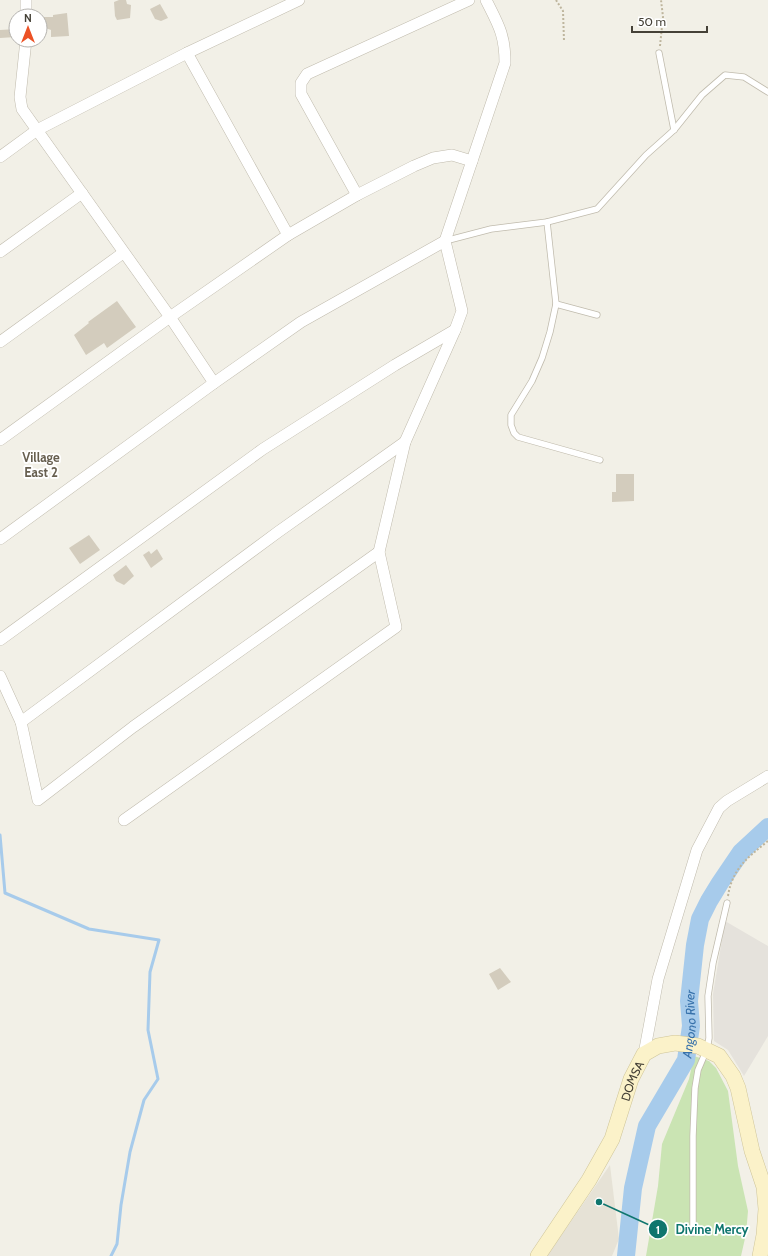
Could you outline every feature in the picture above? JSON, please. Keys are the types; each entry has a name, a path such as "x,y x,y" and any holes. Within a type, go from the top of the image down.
{"main road":[{"name":"DOMSA","path":"538,1256 589,1180 612,1139 631,1079 644,1054 658,1046 675,1043 702,1048"},
{"path":"702,1048 719,1056 733,1076 738,1088 752,1152 764,1187 766,1209 764,1235 760,1256"}],"street":[{"path":"0,157 37,130 187,53 299,0"},
{"path":"357,195 301,94 302,83 307,74 469,0"},
{"path":"124,820 396,627 380,552 405,442 462,311 445,241 505,63 505,48 502,32 486,0"},
{"path":"25,48 20,97 22,109 170,317 214,383"},
{"path":"187,53 288,235"},
{"path":"0,440 170,317 288,235 357,195 433,158 452,155 472,161"},
{"path":"0,252 82,193"},
{"path":"0,539 214,383 301,322 445,241"},
{"path":"0,342 123,253"},
{"path":"0,640 263,449 395,365 455,330"},
{"path":"21,722 278,532 405,442"},
{"path":"0,676 21,722 38,800 133,727 380,552"},
{"path":"644,1054 658,979 697,850 719,808 727,801 768,776"}],"lane":[{"path":"659,54 674,130"},
{"path":"445,241 491,229 547,222 597,209 646,155 674,130 702,95 726,75 744,77 768,92"},
{"path":"547,222 556,304 550,332 542,358 532,381 511,416 511,425 514,433 518,437 600,460"},
{"path":"556,304 597,315"},
{"path":"693,1233 693,1136 695,1088 702,1048 709,1038 708,996 719,934 727,903"}],"path":[{"path":"556,0 563,11 564,41"},
{"path":"659,54 663,17 661,0"},
{"path":"727,903 729,890 735,873 743,862 768,840"}],"shaded area":[{"path":"725,921 768,946 768,1036 744,1076 728,1050 714,1041 713,994"},
{"path":"610,1165 619,1239 612,1256 547,1256"}],"green space":[{"path":"694,1056 709,1061 716,1068 728,1091 738,1166 748,1211 746,1234 741,1256 646,1256 658,1186 662,1144 689,1079"}],"building":[{"path":"126,0 127,4 131,5 130,18 117,20 115,16 114,2"},
{"path":"160,4 168,18 161,21 155,19 150,9"},
{"path":"67,13 69,36 51,37 51,30 48,29 48,17 53,17 53,15"},
{"path":"0,30 8,30 8,38 0,38"},
{"path":"117,301 136,327 107,348 104,343 86,355 74,335 89,323 88,322"},
{"path":"616,474 634,474 634,501 612,502 612,492 616,492"},
{"path":"89,535 100,550 80,564 69,548"},
{"path":"157,549 163,559 151,568 143,555 149,551 151,554"},
{"path":"126,565 134,576 124,585 116,581 113,575"},
{"path":"500,968 511,982 498,990 489,974"}],"waterway":[{"name":"Angono River","path":"626,1256 633,1188 647,1126 686,1060 691,1026 689,1001 695,945 700,919 720,883 741,852 768,827"},
{"path":"0,835 5,893 89,929 159,940 150,972 148,1030 158,1079 144,1100 130,1152 121,1205 117,1244 111,1256"}],"place":[{"name":"Divine Mercy","path":"599,1202"}],"district":[{"name":"Village East 2","path":"41,464"}]}
